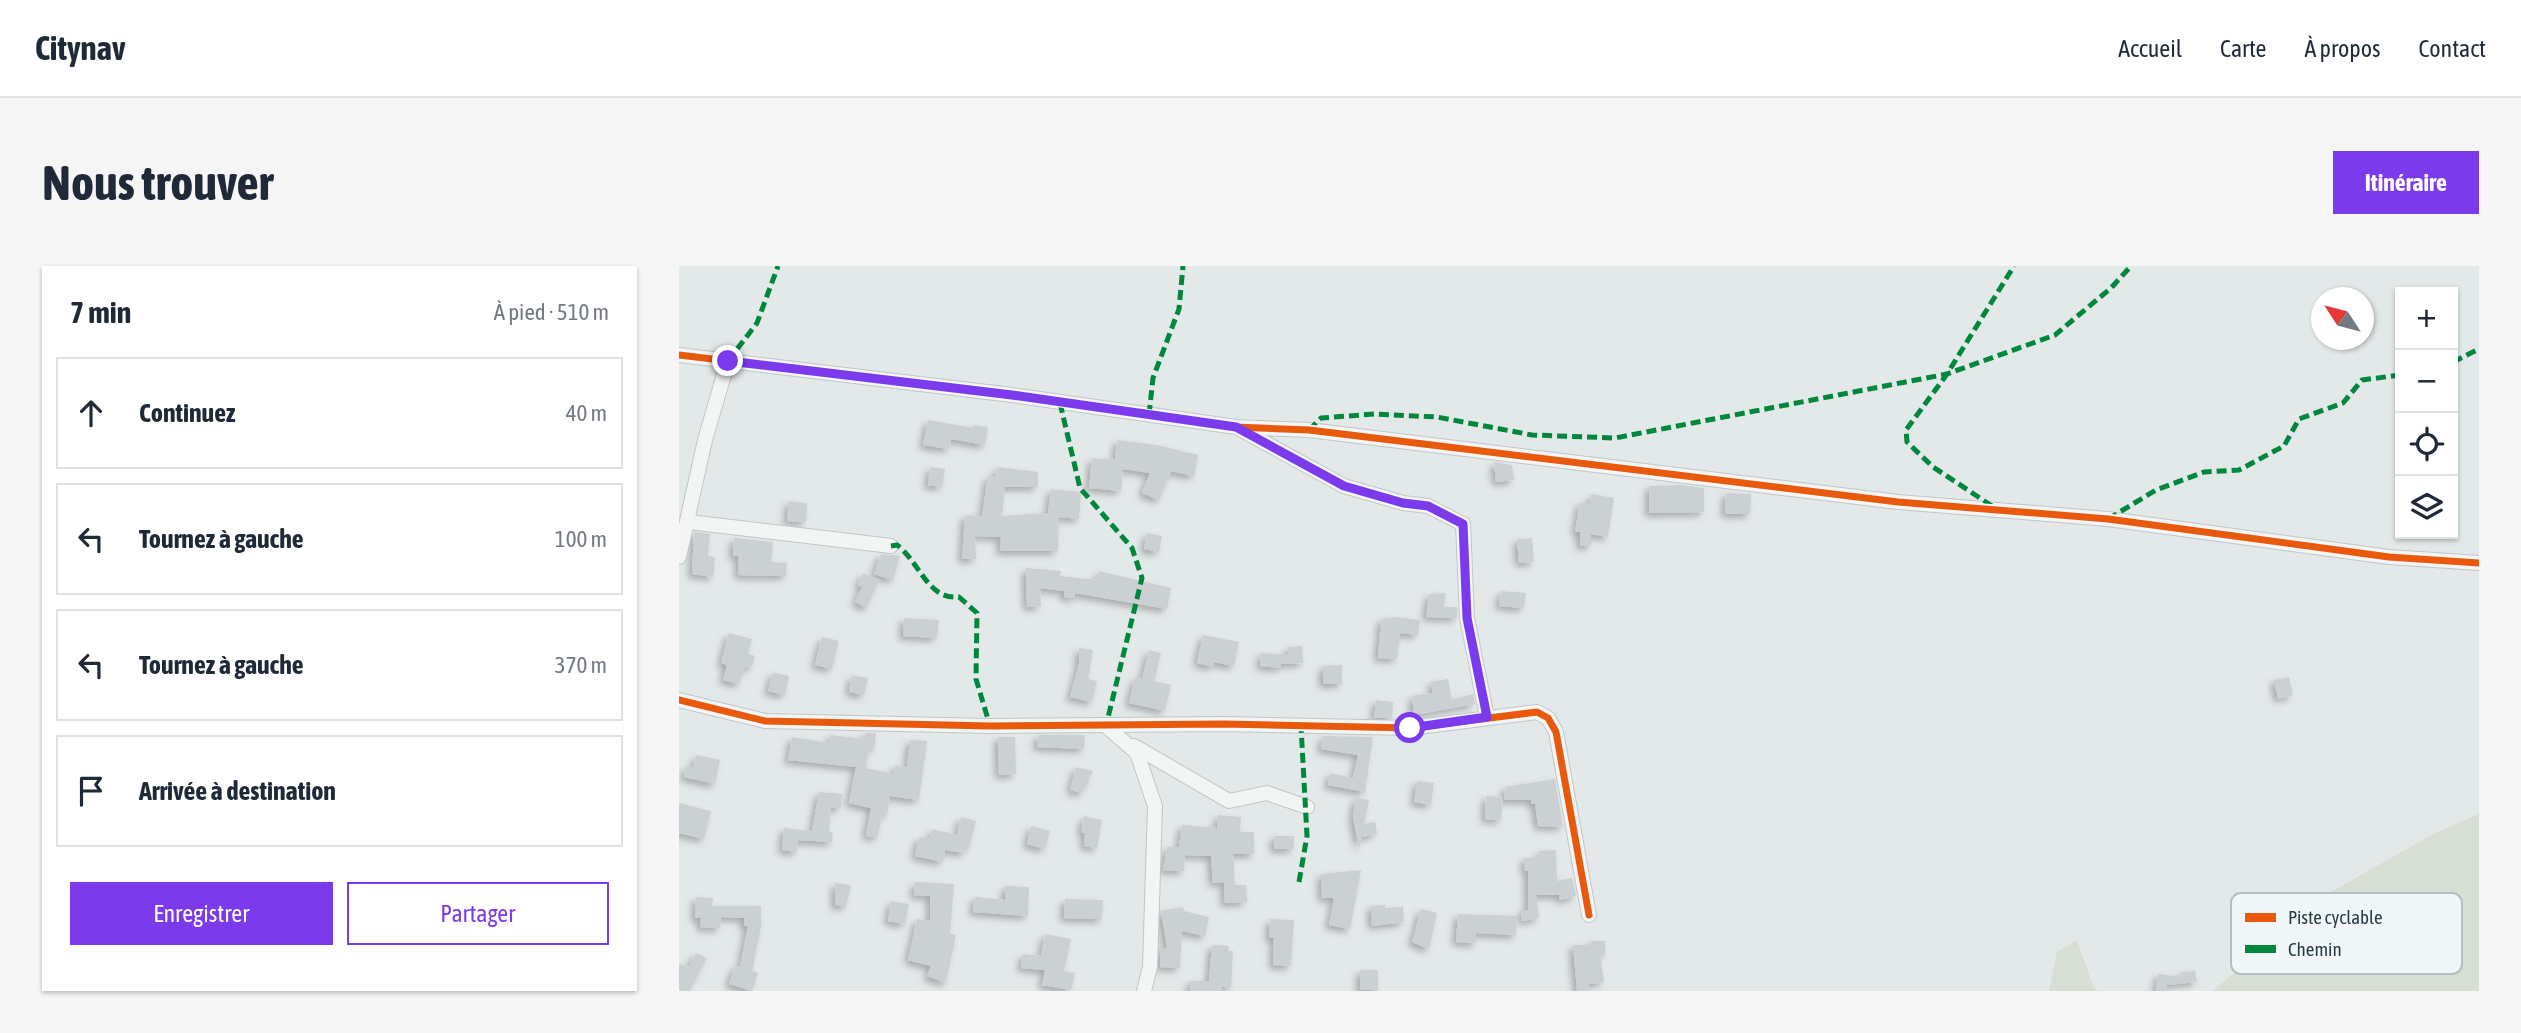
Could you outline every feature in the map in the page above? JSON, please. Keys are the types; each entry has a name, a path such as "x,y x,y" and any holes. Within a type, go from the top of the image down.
{"street":[{"path":"679,355 1012,395 1236,427 1322,431 1898,502 2108,519 2389,557 2479,563"},
{"path":"679,556 689,522 705,440 728,361"},
{"path":"1236,427 1344,486 1403,503 1428,506 1463,524 1467,618 1487,717"},
{"path":"689,522 891,546"},
{"path":"679,700 765,721 1106,726 1223,723 1410,728 1537,712 1548,718 1556,732 1589,915"},
{"path":"1106,726 1229,801 1267,793 1307,807"},
{"path":"1124,739 1137,753 1155,806 1150,967 1144,991"}],"shaded area":[{"path":"2479,814 2479,991 2213,991 2233,974 2462,974 2462,893 2330,893 2433,834"},
{"path":"2077,940 2093,986 2098,991 2049,991 2057,952"}],"building":[{"path":"928,420 973,428 974,425 988,427 985,445 951,439 949,449 923,445"},
{"path":"1117,440 1157,445 1198,455 1194,476 1171,471 1159,500 1142,493 1150,473 1123,469 1121,491 1089,488 1092,458 1115,460"},
{"path":"1494,462 1512,465 1514,480 1496,482"},
{"path":"930,467 945,469 942,487 928,485"},
{"path":"997,467 1038,472 1038,487 1005,487 1002,516 1048,513 1051,489 1081,492 1079,519 1059,517 1058,551 1000,551 1001,537 975,536 976,559 962,559 965,515 982,516 988,476 995,477"},
{"path":"1682,485 1704,488 1704,512 1649,513 1649,486"},
{"path":"1726,493 1751,494 1750,514 1725,514"},
{"path":"1591,494 1614,498 1608,537 1591,534 1591,546 1580,546 1580,532 1575,532 1580,502 1590,504"},
{"path":"789,501 807,503 806,522 787,521"},
{"path":"694,532 710,534 708,556 715,557 713,577 692,574"},
{"path":"1147,533 1162,536 1159,552 1144,549"},
{"path":"734,538 773,542 771,562 787,563 786,576 738,575 739,556 733,556"},
{"path":"1532,538 1534,562 1519,563 1517,539"},
{"path":"881,554 900,556 893,580 874,574"},
{"path":"1026,568 1061,571 1060,576 1097,580 1099,571 1171,588 1167,609 1075,593 1075,598 1064,597 1065,591 1040,588 1041,606 1027,607"},
{"path":"863,573 879,580 867,608 855,602 862,587 858,585"},
{"path":"1501,591 1526,593 1524,608 1499,606"},
{"path":"1446,593 1444,607 1457,607 1457,618 1426,617 1429,594"},
{"path":"1395,617 1420,620 1418,635 1400,633 1397,659 1378,658 1381,619"},
{"path":"904,618 939,620 937,638 903,636"},
{"path":"729,633 752,639 748,654 755,656 751,668 745,666 739,684 723,680 727,665 721,663"},
{"path":"1203,635 1239,642 1234,666 1214,662 1213,667 1197,663"},
{"path":"822,637 839,641 832,669 815,665"},
{"path":"1302,646 1303,663 1281,664 1281,668 1260,666 1261,653 1288,655 1288,647"},
{"path":"1079,648 1093,650 1088,679 1097,681 1092,702 1070,697 1079,664"},
{"path":"1149,650 1161,653 1154,681 1171,685 1165,711 1129,703 1135,678 1142,679"},
{"path":"1342,665 1342,684 1323,684 1323,666"},
{"path":"773,672 789,676 785,695 768,691"},
{"path":"852,675 868,678 864,695 849,692"},
{"path":"2289,677 2293,695 2278,699 2274,680"},
{"path":"1448,679 1452,700 1473,694 1475,704 1414,715 1412,696 1433,693 1431,682"},
{"path":"1376,700 1393,702 1392,718 1374,718"},
{"path":"865,733 876,733 874,749 869,748 866,768 894,774 895,765 907,767 910,740 927,741 919,800 890,796 887,815 882,814 878,837 866,836 871,808 849,803 856,767 788,760 792,737 829,743 830,735 864,739"},
{"path":"1038,735 1085,735 1084,749 1037,747"},
{"path":"1323,736 1373,737 1365,792 1328,785 1330,773 1353,778 1358,755 1321,749"},
{"path":"998,737 1015,737 1016,774 999,775"},
{"path":"696,755 720,760 715,784 684,777 686,766 693,768"},
{"path":"1076,767 1093,771 1082,793 1070,790"},
{"path":"1555,779 1563,827 1538,826 1535,804 1531,804 1531,800 1504,800 1505,787"},
{"path":"1417,781 1434,783 1431,805 1414,802"},
{"path":"819,792 842,794 841,808 831,807 829,832 833,833 832,842 798,840 797,852 782,850 784,828 812,831"},
{"path":"1486,796 1503,797 1501,820 1485,819"},
{"path":"1356,798 1369,800 1364,824 1375,822 1377,834 1362,837 1359,849 1353,816"},
{"path":"679,803 711,811 704,839 679,833"},
{"path":"1218,815 1241,817 1240,832 1254,832 1254,854 1233,854 1235,885 1246,885 1247,902 1225,903 1224,882 1213,883 1211,856 1185,855 1184,871 1163,870 1167,847 1179,847 1182,825 1217,828"},
{"path":"1084,816 1102,820 1097,848 1084,846 1085,833 1081,832"},
{"path":"961,817 976,821 969,848 965,847 964,853 945,850 943,862 915,856 919,837 930,839 932,829 957,835"},
{"path":"1031,826 1050,831 1045,849 1027,844"},
{"path":"1274,836 1294,836 1294,849 1274,849"},
{"path":"1556,850 1557,881 1572,878 1576,896 1560,900 1559,895 1536,895 1539,918 1522,921 1521,910 1528,910 1528,871 1525,871 1524,858 1540,857 1540,851"},
{"path":"1361,870 1350,929 1329,925 1334,898 1322,898 1321,874"},
{"path":"915,882 954,884 950,934 956,935 946,983 927,976 931,966 908,960 917,919 930,921 930,896 914,895"},
{"path":"835,883 851,885 846,907 835,905"},
{"path":"1005,886 1029,887 1028,916 973,912 975,897 1005,900"},
{"path":"696,897 713,898 712,906 761,906 761,927 752,971 758,973 752,991 729,984 735,966 740,967 748,926 744,926 744,918 721,917 720,928 700,927 701,918 695,918"},
{"path":"1065,899 1103,900 1102,919 1064,918"},
{"path":"891,901 909,904 905,924 888,921"},
{"path":"1385,905 1385,908 1403,907 1404,922 1372,926 1371,906"},
{"path":"1183,907 1184,911 1209,917 1205,936 1182,931 1180,968 1160,967 1160,948 1167,948 1161,911"},
{"path":"1421,909 1437,913 1429,949 1412,942"},
{"path":"1458,914 1517,916 1516,935 1476,933 1476,943 1456,942"},
{"path":"1270,919 1294,920 1291,966 1273,965 1274,938 1269,938"},
{"path":"1045,934 1071,939 1064,971 1075,973 1071,990 1042,985 1045,970 1021,968 1023,954 1041,956"},
{"path":"1591,941 1605,941 1605,955 1600,955 1604,982 1588,984 1589,991 1577,991 1573,945 1591,945"},
{"path":"1212,945 1229,946 1228,951 1233,951 1231,989 1222,986 1222,991 1190,991 1190,981 1209,981"},
{"path":"696,953 707,958 689,991 679,991 679,964 689,967"},
{"path":"1360,970 1378,970 1378,990 1360,990"},
{"path":"2195,971 2197,982 2167,985 2166,991 2156,991 2158,974 2182,977 2181,972"}],"marked path":[{"path":"728,361 757,323 778,266"},
{"path":"1149,415 1153,378 1179,309 1183,266"},
{"path":"1992,506 1933,467 1907,442 1906,430 1947,374 2014,266"},
{"path":"1309,430 1321,418 1374,414 1437,417 1532,435 1615,438 1947,374 2055,335 2111,288 2131,266"},
{"path":"2458,360 2479,349"},
{"path":"2108,519 2156,490 2204,472 2239,470 2284,446 2299,419 2343,403 2362,380 2395,376"},
{"path":"1060,403 1080,488 1132,548 1142,578 1106,726"},
{"path":"891,546 897,545 905,552 939,593 959,597 977,613 976,679 990,726"},
{"path":"1299,882 1307,836 1301,726"}],"cycle path":[{"path":"679,355 1012,395 1236,427 1309,430 1898,502 2108,519 2389,557 2479,563"},
{"path":"679,700 765,721 990,726 1223,724 1410,728 1537,712 1548,718 1556,732 1589,915"}],"route":[{"path":"728,361 1012,395 1236,427 1344,486 1403,503 1428,506 1463,524 1467,618 1487,717 1410,728"}]}
